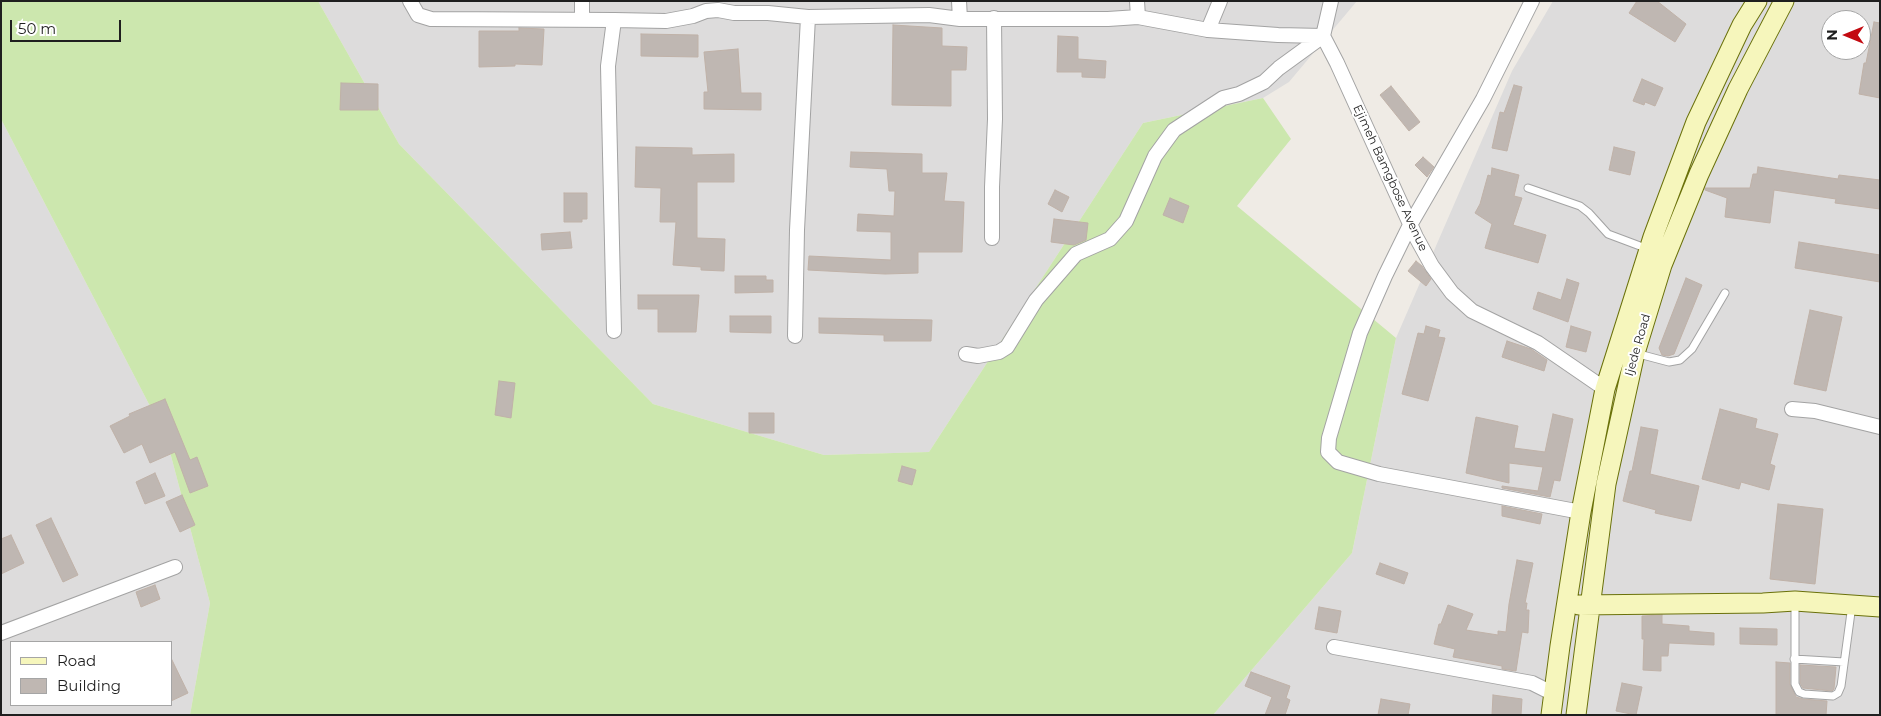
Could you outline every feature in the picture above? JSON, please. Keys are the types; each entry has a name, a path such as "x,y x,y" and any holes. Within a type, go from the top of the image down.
{"main road":[{"name":"Ijede Road","path":"1551,715 1581,512 1605,389 1649,250 1696,122 1742,25 1757,1"},
{"name":"Ijede Road","path":"1576,715 1606,484 1634,353 1662,265 1699,174 1738,89 1784,1"},
{"path":"1566,605 1795,601 1880,607"}],"street":[{"path":"410,1 418,14 431,19 666,21 693,16 706,11 768,7 808,18 929,15 960,19 1108,19 1138,17 1208,30 1323,36"},
{"path":"582,1 582,20"},
{"path":"959,1 960,19"},
{"path":"1137,1 1138,17"},
{"path":"1208,30 1220,1"},
{"path":"966,354 978,356 999,352 1007,347 1036,300 1076,254 1110,239 1126,221 1156,156 1174,130 1223,98 1239,94 1264,82 1279,68 1323,36 1331,1"},
{"path":"1532,1 1483,99 1410,225 1385,276 1360,333 1329,438 1328,452 1338,462 1379,474 1581,512"},
{"path":"795,336 797,230 808,18"},
{"path":"992,238 992,186 996,120 994,18"},
{"path":"614,20 608,66 614,331"},
{"name":"Ejimeh Bamgbose Avenue","path":"1323,36 1410,225 1432,266 1452,293 1472,311 1538,343 1605,389"},
{"path":"1792,409 1815,411 1880,428"},
{"path":"1,633 176,567"},
{"path":"1334,647 1532,683 1554,694"}],"lane":[{"path":"1528,188 1580,206 1608,234 1649,250"},
{"path":"1634,353 1669,362 1680,360 1692,349 1725,293"},
{"path":"1795,601 1794,659 1796,688 1804,694 1836,695 1841,686 1852,604"},
{"path":"1794,659 1844,662"}],"shaded area":[{"path":"318,1 1357,1 1289,82 1263,98 1143,123 929,452 824,455 653,404 399,144"},
{"path":"1553,1 1880,1 1880,715 1213,715 1352,553 1396,338 1512,71"},
{"path":"1,119 166,437 210,603 190,715 1,715"}],"green space":[{"path":"1,1 318,1 399,144 653,404 824,455 929,452 1143,123 1263,98 1291,139 1237,206 1396,338 1352,553 1213,715 190,715 210,603 166,437 1,119"}],"building":[{"path":"1637,1 1657,1 1686,24 1675,42 1629,13"},
{"path":"1874,22 1880,23 1880,98 1859,94 1864,63 1866,63 1867,60 1871,60 1871,37"},
{"path":"893,25 942,28 942,46 967,47 966,70 951,70 951,106 892,105"},
{"path":"519,28 544,29 542,65 515,64 515,66 479,67 479,31 519,31"},
{"path":"641,34 698,35 698,57 641,56"},
{"path":"1058,36 1078,37 1078,59 1106,61 1105,78 1082,77 1082,72 1057,72"},
{"path":"738,49 741,93 761,93 761,110 704,109 704,92 708,92 704,52"},
{"path":"1642,79 1663,88 1655,106 1645,102 1644,105 1633,101"},
{"path":"341,83 378,84 378,110 340,110"},
{"path":"1514,85 1522,87 1507,151 1492,148 1500,112 1504,113"},
{"path":"1391,86 1420,122 1409,131 1380,95"},
{"path":"636,147 692,148 692,155 734,154 734,182 697,182 697,238 725,239 724,271 701,270 701,267 673,265 676,222 660,222 661,188 635,187"},
{"path":"1614,147 1635,152 1630,175 1609,170"},
{"path":"851,152 922,154 922,173 947,173 944,201 964,202 962,252 918,252 918,273 885,274 808,270 809,256 891,260 891,232 857,231 858,214 894,216 895,191 889,191 887,169 850,167"},
{"path":"1423,157 1434,167 1427,177 1415,165"},
{"path":"1758,167 1838,179 1839,175 1880,180 1880,209 1835,203 1836,199 1774,190 1770,223 1725,217 1727,198 1705,190 1705,188 1750,188 1753,174 1757,174"},
{"path":"1492,168 1519,175 1514,196 1522,198 1513,225 1546,235 1538,263 1485,248 1492,224 1475,213 1480,204 1488,175 1491,176"},
{"path":"1055,190 1069,197 1062,212 1048,204"},
{"path":"564,193 587,193 587,219 582,219 582,222 564,222"},
{"path":"1170,198 1189,206 1183,223 1163,215"},
{"path":"1054,219 1088,223 1086,240 1074,245 1051,242"},
{"path":"570,232 572,248 542,250 541,234"},
{"path":"1799,242 1880,255 1880,282 1795,268"},
{"path":"1416,261 1431,279 1426,286 1408,271"},
{"path":"735,276 766,276 766,280 773,280 773,292 735,293"},
{"path":"1686,278 1702,285 1674,354 1662,355 1659,348"},
{"path":"1567,279 1579,283 1568,322 1533,309 1538,292 1561,300"},
{"path":"638,295 699,295 696,332 658,332 658,309 638,309"},
{"path":"1810,310 1842,317 1826,391 1794,384"},
{"path":"730,316 771,316 771,333 730,332"},
{"path":"819,318 932,320 931,341 884,341 884,335 819,333"},
{"path":"1426,326 1440,330 1438,337 1445,338 1428,401 1402,394 1418,333 1424,334"},
{"path":"1571,326 1591,332 1586,352 1566,347"},
{"path":"1507,341 1531,349 1547,360 1544,371 1502,357"},
{"path":"499,381 515,383 511,418 495,415"},
{"path":"165,399 190,460 197,457 208,486 190,493 175,452 150,463 142,444 124,453 110,426 130,416 129,414"},
{"path":"1720,409 1757,419 1755,428 1778,434 1770,464 1775,466 1769,490 1741,482 1739,489 1702,479"},
{"path":"749,413 774,413 774,433 749,433"},
{"path":"1553,414 1573,419 1560,481 1554,480 1550,497 1502,488 1502,486 1538,491 1543,467 1509,463 1509,483 1466,473 1476,417 1518,426 1514,448 1545,452"},
{"path":"1641,427 1658,430 1650,474 1699,486 1691,521 1655,513 1656,510 1623,501 1630,471 1632,471"},
{"path":"902,466 916,470 912,485 898,481"},
{"path":"155,473 165,496 145,504 136,482"},
{"path":"182,495 195,525 180,532 166,502"},
{"path":"1778,504 1823,509 1815,584 1770,579"},
{"path":"1502,506 1542,514 1540,524 1502,516"},
{"path":"51,518 78,575 63,582 36,525"},
{"path":"11,535 24,563 1,574 1,539"},
{"path":"1517,560 1533,563 1525,603 1527,603 1526,610 1529,610 1528,633 1522,632 1516,671 1502,669 1502,666 1453,657 1455,649 1434,644 1439,624 1441,624 1448,605 1473,614 1466,630 1498,635 1498,631 1506,632"},
{"path":"1380,563 1408,573 1404,584 1376,574"},
{"path":"155,585 160,599 141,607 136,592"},
{"path":"1319,607 1341,611 1337,633 1315,629"},
{"path":"1662,615 1662,624 1689,626 1689,631 1714,633 1714,645 1669,643 1668,656 1661,656 1661,671 1643,670 1644,639 1642,639 1642,616"},
{"path":"1740,628 1777,629 1777,645 1740,644"},
{"path":"172,660 188,693 172,701"},
{"path":"1776,662 1790,663 1790,684 1796,697 1827,701 1826,715 1776,715"},
{"path":"1800,665 1836,667 1834,689 1832,691 1803,688 1800,683"},
{"path":"1251,672 1290,686 1286,698 1290,700 1285,715 1265,715 1272,697 1245,686"},
{"path":"1622,683 1642,687 1636,715 1616,711"},
{"path":"1493,695 1522,699 1521,715 1492,715"},
{"path":"1381,699 1410,704 1408,715 1378,715"}]}
